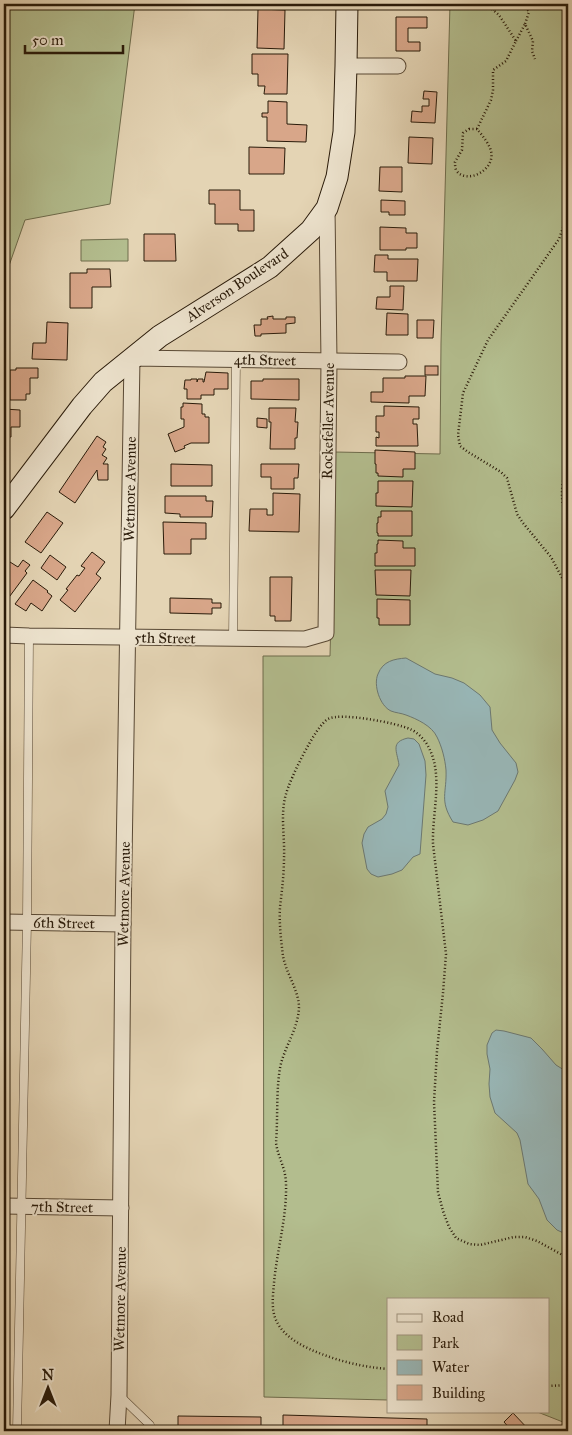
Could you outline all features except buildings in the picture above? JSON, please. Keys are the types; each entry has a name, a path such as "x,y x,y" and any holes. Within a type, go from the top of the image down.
{"main road":[{"name":"Alverson Boulevard","path":"4,508 82,406 103,382 160,336 270,267 311,230 328,208 337,176 344,132 347,4"}],"street":[{"path":"346,66 398,66"},
{"name":"Rockefeller Avenue","path":"326,633 329,361 328,208"},
{"name":"4th Street","path":"132,358 399,362"},
{"name":"Wetmore Avenue","path":"117,1431 132,358"},
{"name":"5th Street","path":"4,635 305,639 326,633"},
{"name":"6th Street","path":"4,922 123,924"},
{"name":"7th Street","path":"4,1206 121,1208"}],"lane":[{"path":"233,638 236,359"},
{"path":"17,1431 27,922 29,636"},
{"path":"119,1395 150,1425"}],"path":[{"path":"486,4 499,15 516,41"},
{"path":"493,10 498,4"},
{"path":"477,129 492,100 493,70 506,62 525,24 529,12 524,4"},
{"path":"525,24 533,41 532,51 535,60"},
{"path":"469,129 477,129 491,150 492,159 482,174 472,176 462,174 456,170 455,162 462,150 463,133 469,129"},
{"path":"568,214 559,239 488,340 464,393 458,435 460,446 501,472 507,478 517,514 551,556 568,589"},
{"path":"568,464 562,486 563,505 568,519"},
{"path":"387,1369 350,1364 302,1346 288,1336 279,1326 273,1310 275,1270 286,1184 286,1173 276,1143 279,1082 281,1066 299,1013 299,1003 284,959 281,934 280,908 284,882 284,802 286,792 314,734 328,718 339,716 361,718 410,729 419,734 426,742 434,760 436,784 433,844 446,954 434,1102 438,1192 442,1211 449,1227 456,1238 469,1244 480,1245 514,1237 525,1237 537,1241 568,1258"},
{"path":"550,1386 568,1385"}],"green space":[{"path":"4,4 135,4 110,204 25,220 4,280"},
{"path":"450,4 568,4 568,1424 538,1412 550,1412 550,1298 387,1298 387,1400 264,1397 263,656 330,656 335,452 440,454"},
{"path":"128,239 128,261 81,261 81,240"}],"water":[{"path":"406,658 435,674 464,683 480,695 490,707 492,730 516,763 518,772 498,811 483,820 468,825 453,822 446,808 446,770 444,757 435,733 419,721 404,714 391,711 384,705 378,695 376,684 378,674 383,666 389,661"},
{"path":"408,738 414,739 419,744 425,761 426,775 420,854 413,857 402,870 378,877 371,874 367,869 362,843 368,827 382,819 386,814 388,807 385,791 399,765 396,748 399,742"},
{"path":"496,1030 531,1038 568,1075 568,1235 557,1230 547,1220 539,1199 528,1184 517,1133 495,1113 490,1097 490,1069 487,1045 492,1033"}]}
